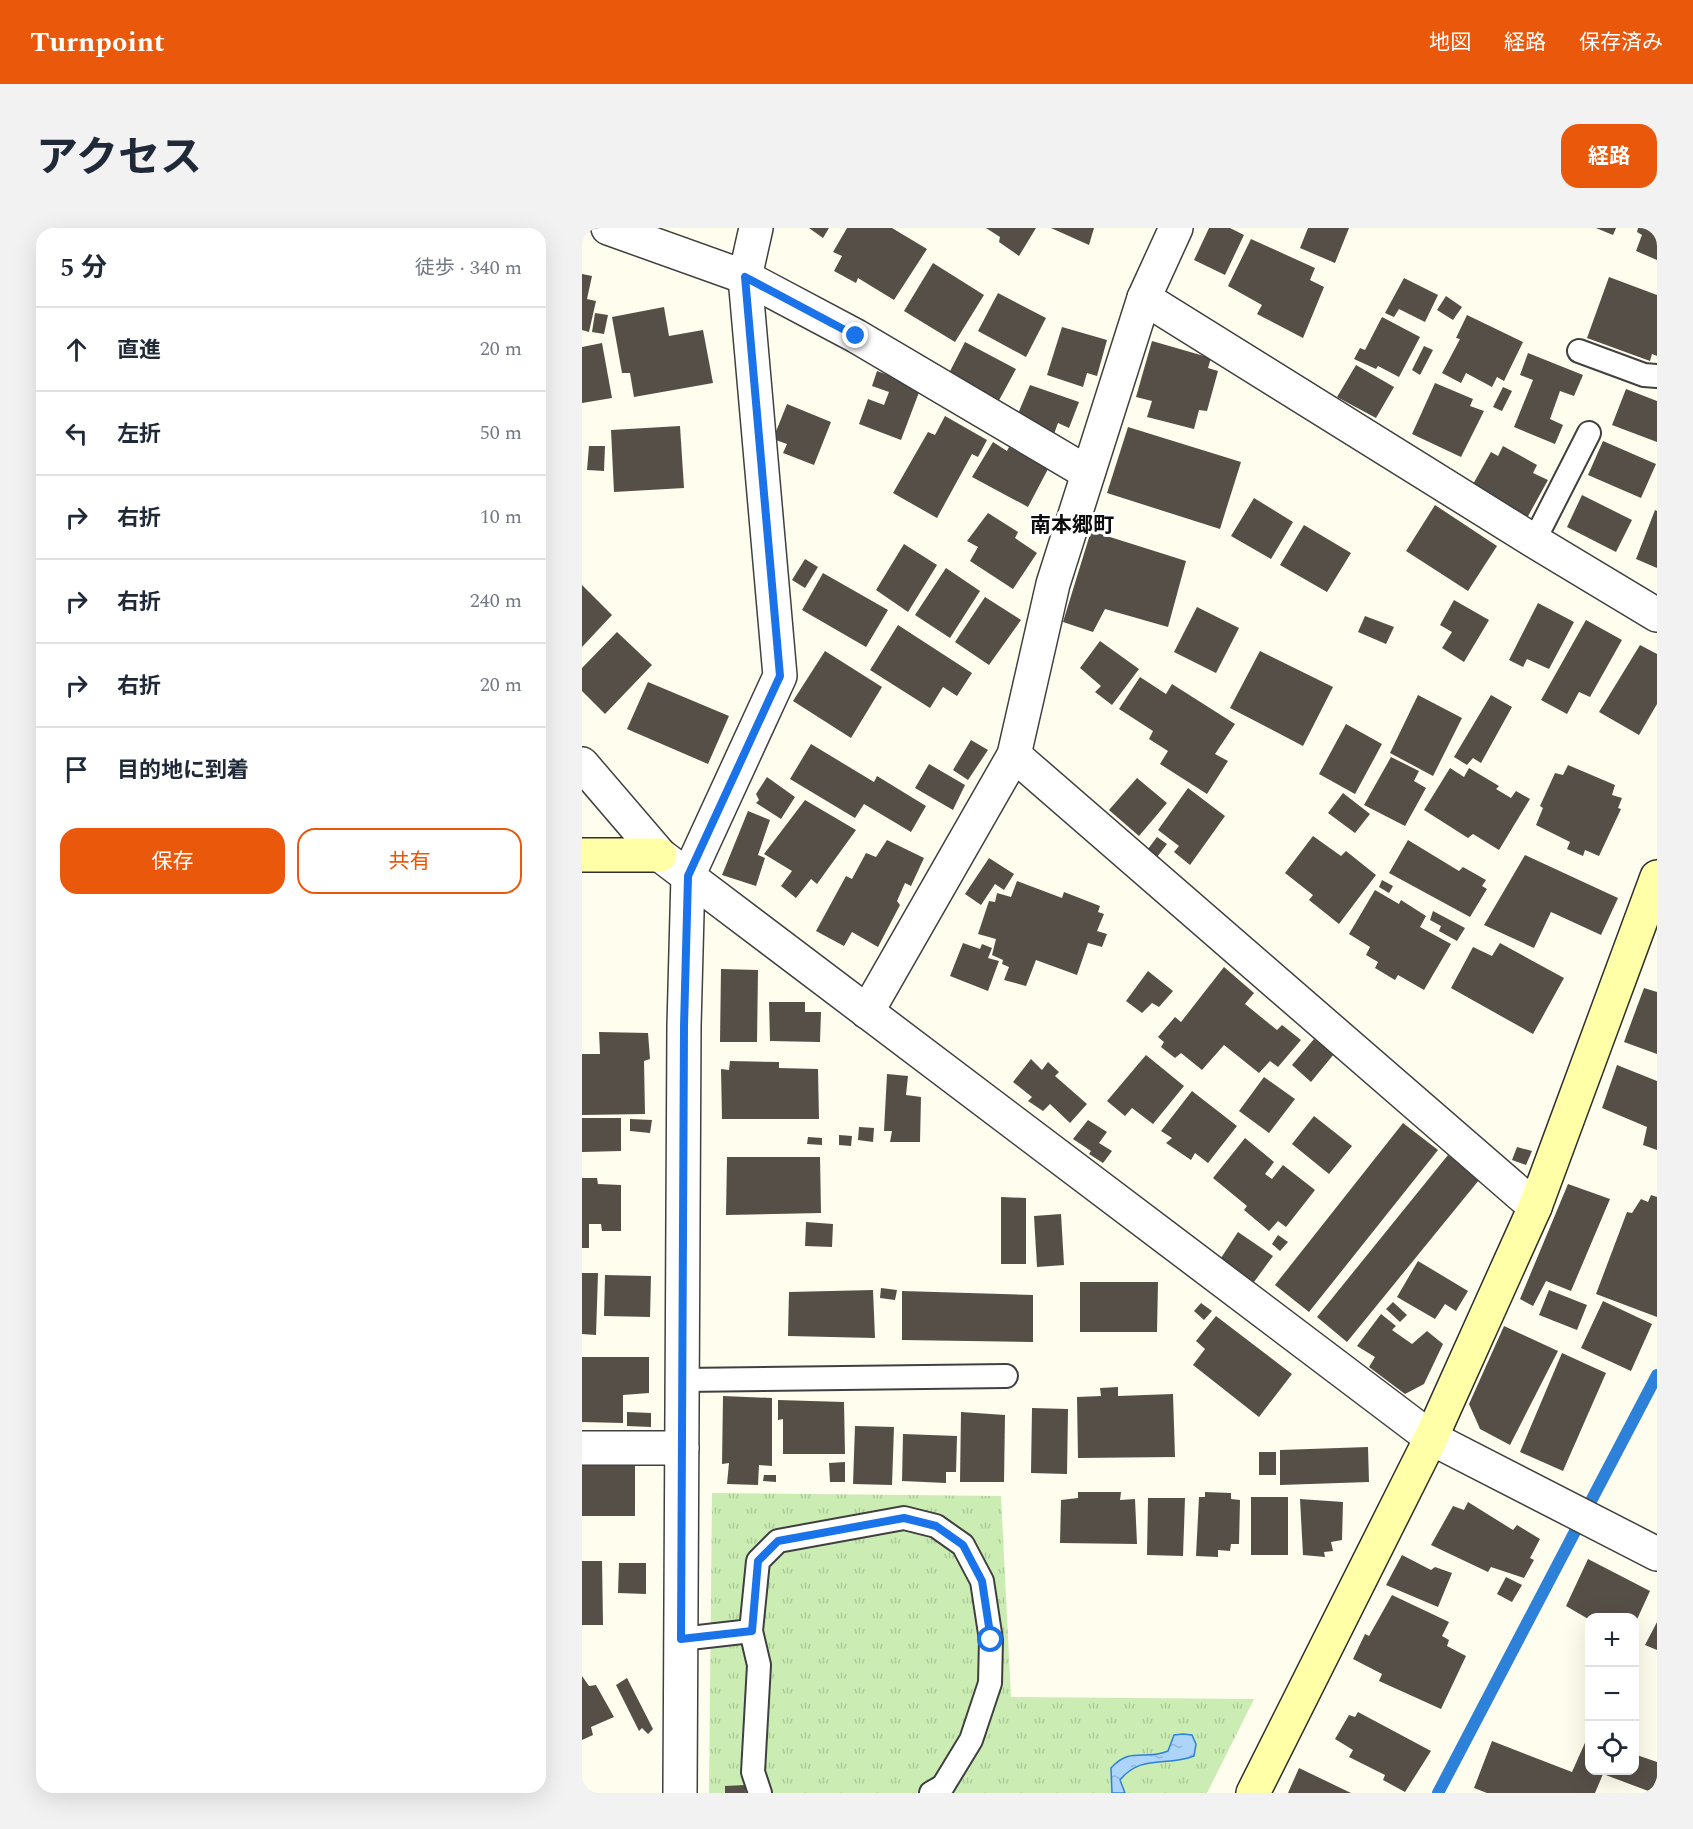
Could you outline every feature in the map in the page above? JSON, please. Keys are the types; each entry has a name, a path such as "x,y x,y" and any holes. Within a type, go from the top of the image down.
{"street":[{"path":"608,228 745,277 856,336 1088,473"},
{"path":"680,1793 688,876 780,676 745,277 756,228"},
{"path":"867,1012 1014,755 1053,584 1144,298 1176,228"},
{"path":"1144,298 1533,541 1657,615"},
{"path":"1014,755 1534,1207"},
{"path":"582,764 660,855 1431,1438 1657,1554"},
{"path":"582,855 660,855"},
{"path":"1253,1793 1431,1438 1534,1207 1657,877"},
{"path":"582,1448 682,1448"}],"lane":[{"path":"1579,351 1644,375 1657,376"},
{"path":"1533,541 1589,433"},
{"path":"683,1380 1006,1376"},
{"path":"760,1793 753,1772 759,1665 752,1631 758,1561 778,1541 904,1518 936,1526 963,1545 982,1581 991,1640 990,1683 971,1740 941,1791"},
{"path":"681,1639 752,1631"}],"green space":[{"path":"712,1493 1001,1496 1011,1697 1254,1699 1207,1793 709,1793"}],"water":[{"path":"1174,1735 1192,1735 1196,1744 1194,1756 1136,1767 1120,1780 1125,1793 1112,1793 1111,1768 1118,1761 1125,1757 1168,1751"}],"building":[{"path":"809,228 829,228 823,238"},
{"path":"847,228 892,228 927,249 894,300 858,278 856,283 834,271 842,256 833,252"},
{"path":"986,228 1036,228 1019,256 999,242 1000,237"},
{"path":"1051,228 1094,228 1089,245"},
{"path":"1209,228 1230,228 1244,235 1225,275 1194,260"},
{"path":"1308,228 1349,228 1335,263 1300,248"},
{"path":"1596,228 1616,228 1613,235"},
{"path":"1638,228 1657,228 1657,260 1636,251 1642,235 1637,232"},
{"path":"1251,239 1315,268 1310,280 1324,287 1303,338 1257,314 1262,305 1228,286"},
{"path":"933,263 984,295 955,342 904,311"},
{"path":"582,274 592,276 587,299 596,301 589,332 582,330"},
{"path":"1609,277 1657,295 1657,356 1652,354 1650,361 1587,338"},
{"path":"1404,278 1438,295 1425,322 1399,309 1394,317 1385,313"},
{"path":"998,293 1046,318 1026,357 978,331"},
{"path":"1446,296 1462,307 1453,320 1437,310"},
{"path":"664,307 669,336 703,330 713,383 634,397 630,373 622,373 612,317"},
{"path":"595,313 608,315 604,334 592,332"},
{"path":"1467,315 1523,342 1504,381 1497,377 1492,387 1466,373 1461,383 1442,373 1460,339 1456,338"},
{"path":"1382,317 1420,337 1399,377 1378,366 1376,369 1354,359 1360,348 1365,350"},
{"path":"1062,327 1107,340 1097,376 1087,373 1083,387 1047,375"},
{"path":"1152,341 1211,358 1208,368 1218,371 1207,411 1199,410 1194,429 1147,417 1152,401 1136,397"},
{"path":"965,342 1016,369 997,404 947,377"},
{"path":"602,343 612,398 582,403 582,347"},
{"path":"1424,346 1433,350 1420,375 1412,370"},
{"path":"1528,353 1583,375 1574,396 1560,391 1550,419 1563,425 1555,444 1514,427 1533,380 1520,375"},
{"path":"1356,365 1394,387 1376,418 1337,397"},
{"path":"877,371 921,387 901,440 859,424 868,399 884,405 889,392 872,386"},
{"path":"1435,383 1473,399 1470,406 1484,411 1461,457 1412,434"},
{"path":"1030,385 1079,402 1069,428 1058,423 1054,434 1017,416"},
{"path":"1503,387 1512,391 1502,411 1493,407"},
{"path":"1626,389 1657,401 1657,442 1612,425"},
{"path":"787,404 831,422 814,465 783,453 787,444 773,439"},
{"path":"945,416 987,440 978,457 972,454 937,518 893,493 928,432 935,435"},
{"path":"680,426 684,488 614,492 611,430"},
{"path":"1128,427 1241,462 1220,529 1107,493"},
{"path":"1603,441 1656,464 1641,498 1588,475"},
{"path":"993,442 1007,451 1009,447 1048,469 1028,507 972,477"},
{"path":"589,446 605,446 604,471 587,470"},
{"path":"1503,446 1537,465 1533,473 1548,480 1527,518 1472,486 1491,452 1498,456"},
{"path":"1582,495 1632,520 1616,552 1567,527"},
{"path":"1254,498 1293,522 1271,559 1231,536"},
{"path":"1435,505 1497,546 1468,591 1406,551"},
{"path":"1655,510 1657,511 1657,568 1636,559"},
{"path":"988,513 1018,532 1015,538 1037,553 1013,589 970,561 978,547 967,541"},
{"path":"1304,525 1351,553 1327,592 1280,565"},
{"path":"1091,531 1186,561 1168,627 1105,609 1093,632 1063,622"},
{"path":"904,544 937,565 908,612 876,590"},
{"path":"805,559 818,567 805,588 792,580"},
{"path":"946,568 980,591 950,638 915,615"},
{"path":"823,573 888,610 866,647 802,610"},
{"path":"582,585 612,615 582,647"},
{"path":"985,597 1021,620 989,665 955,642"},
{"path":"1454,600 1489,620 1464,662 1442,648 1452,632 1440,625"},
{"path":"1538,603 1574,622 1549,669 1527,659 1523,667 1509,660"},
{"path":"1197,607 1239,628 1216,673 1174,652"},
{"path":"1365,616 1394,627 1386,644 1358,632"},
{"path":"1586,620 1622,640 1590,697 1579,692 1567,714 1541,700"},
{"path":"898,625 972,673 957,696 943,687 930,708 870,670"},
{"path":"617,632 652,665 605,714 582,691 582,668"},
{"path":"1100,641 1139,669 1112,705 1095,692 1101,686 1080,668"},
{"path":"1640,645 1657,654 1657,704 1639,735 1599,712"},
{"path":"825,651 882,687 851,738 793,701"},
{"path":"1260,651 1333,687 1303,746 1230,708"},
{"path":"1140,677 1166,694 1172,684 1235,724 1215,754 1228,761 1207,794 1160,764 1168,751 1149,739 1153,731 1119,709"},
{"path":"648,682 729,716 708,764 627,729"},
{"path":"1418,695 1462,718 1433,776 1390,753"},
{"path":"1491,695 1512,707 1481,763 1473,758 1467,765 1454,757"},
{"path":"1346,724 1382,744 1355,794 1319,774"},
{"path":"971,740 988,750 968,780 953,770"},
{"path":"811,744 874,782 877,776 926,806 911,832 864,804 855,818 790,779"},
{"path":"1391,757 1419,771 1414,781 1426,788 1405,826 1364,805"},
{"path":"929,764 965,785 953,810 915,788"},
{"path":"1568,765 1615,785 1612,795 1622,798 1618,808 1621,809 1599,856 1585,850 1583,856 1567,849 1570,842 1536,825 1543,808 1540,806 1555,773 1563,775"},
{"path":"1450,768 1464,777 1469,768 1499,786 1496,789 1511,798 1516,791 1530,799 1499,850 1473,834 1468,838 1424,810"},
{"path":"767,777 795,797 781,819 756,803 759,800 756,794"},
{"path":"1137,778 1167,803 1139,836 1109,810"},
{"path":"1188,788 1225,816 1190,865 1174,852 1179,846 1158,830"},
{"path":"1343,793 1370,814 1355,833 1328,813"},
{"path":"805,800 856,830 817,884 811,879 796,898 781,886 792,871 764,854"},
{"path":"748,811 770,820 758,855 765,858 756,886 722,875"},
{"path":"1313,836 1341,856 1346,851 1376,875 1339,924 1309,900 1313,895 1285,873"},
{"path":"1157,837 1167,844 1157,857 1148,849"},
{"path":"887,840 924,858 911,886 905,883 897,901 900,905 878,947 852,932 844,946 816,931 846,876 852,879 866,853 876,857"},
{"path":"1408,840 1459,871 1463,867 1486,880 1482,886 1487,889 1470,917 1389,873"},
{"path":"1525,855 1618,898 1601,935 1551,912 1534,948 1484,925"},
{"path":"989,858 1014,874 1004,890 995,884 981,905 965,894"},
{"path":"1382,880 1393,886 1389,893 1379,887"},
{"path":"1017,881 1062,898 1064,892 1100,906 1098,912 1104,914 1097,931 1107,934 1102,947 1088,943 1077,975 1036,960 1026,986 1004,980 1009,967 1002,964 1003,960 992,955 996,939 978,934 989,901 995,902 997,893 1011,897"},
{"path":"1375,890 1399,904 1401,900 1426,916 1420,927 1451,944 1424,990 1398,975 1395,980 1375,968 1378,962 1366,955 1370,947 1349,934"},
{"path":"1433,911 1465,928 1457,941 1439,931 1441,926 1430,920"},
{"path":"963,943 980,949 982,944 992,948 988,958 999,961 988,991 950,976"},
{"path":"1500,943 1564,978 1533,1034 1451,988 1473,947 1492,956"},
{"path":"1224,967 1254,993 1245,1004 1277,1030 1282,1025 1301,1040 1278,1067 1270,1061 1259,1073 1224,1045 1202,1070 1181,1053 1175,1058 1161,1047 1164,1042 1158,1037 1175,1017 1181,1022"},
{"path":"721,969 758,970 757,1042 720,1042"},
{"path":"1148,971 1173,991 1159,1007 1152,1003 1142,1013 1126,1001"},
{"path":"1644,988 1657,992 1657,1054 1624,1042"},
{"path":"769,1002 805,1002 805,1012 821,1012 820,1042 770,1041"},
{"path":"599,1032 648,1033 650,1059 644,1061 645,1114 582,1115 582,1054 600,1054"},
{"path":"1314,1039 1334,1054 1311,1082 1292,1065"},
{"path":"1146,1055 1184,1086 1153,1124 1132,1108 1125,1116 1107,1101"},
{"path":"1031,1059 1042,1070 1048,1062 1059,1072 1055,1076 1087,1104 1070,1123 1050,1104 1043,1111 1028,1101 1032,1097 1013,1082"},
{"path":"730,1061 779,1062 779,1068 818,1069 819,1119 722,1119 721,1069 729,1070"},
{"path":"1617,1065 1657,1081 1657,1150 1643,1145 1647,1127 1602,1108"},
{"path":"887,1074 908,1076 906,1095 921,1097 920,1142 890,1142 892,1131 884,1131"},
{"path":"1264,1077 1295,1099 1269,1133 1239,1111"},
{"path":"1192,1091 1237,1126 1208,1163 1195,1153 1191,1160 1166,1143 1172,1138 1161,1131"},
{"path":"1314,1116 1352,1146 1329,1174 1292,1144"},
{"path":"582,1118 621,1118 621,1151 582,1152"},
{"path":"630,1119 652,1120 650,1133 630,1131"},
{"path":"1088,1120 1107,1132 1099,1143 1112,1151 1103,1163 1089,1154 1091,1151 1073,1139"},
{"path":"1403,1123 1438,1150 1309,1312 1275,1285"},
{"path":"859,1127 874,1128 873,1142 858,1140"},
{"path":"839,1135 852,1136 851,1146 839,1145"},
{"path":"808,1137 822,1138 822,1145 807,1144"},
{"path":"1245,1138 1274,1162 1265,1174 1272,1179 1283,1165 1315,1190 1286,1227 1278,1221 1269,1231 1244,1210 1247,1206 1213,1178"},
{"path":"1517,1147 1532,1151 1526,1165 1512,1160"},
{"path":"1448,1155 1479,1180 1347,1342 1317,1317"},
{"path":"727,1157 820,1157 821,1213 726,1215"},
{"path":"582,1178 597,1178 598,1184 621,1185 621,1231 602,1231 601,1224 589,1224 589,1248 582,1248"},
{"path":"1568,1184 1610,1199 1571,1291 1546,1281 1533,1306 1520,1299"},
{"path":"1651,1195 1657,1197 1657,1317 1596,1294 1627,1212 1632,1213 1641,1199 1648,1202"},
{"path":"1001,1197 1026,1198 1026,1264 1001,1264"},
{"path":"1061,1214 1064,1265 1037,1267 1034,1216"},
{"path":"806,1222 833,1224 832,1247 805,1246"},
{"path":"1238,1232 1273,1256 1254,1282 1221,1258"},
{"path":"1278,1235 1288,1242 1280,1251 1272,1244"},
{"path":"1418,1261 1468,1291 1456,1311 1445,1304 1435,1319 1397,1297"},
{"path":"582,1273 598,1273 596,1335 582,1334"},
{"path":"605,1275 651,1276 650,1317 604,1316"},
{"path":"1080,1282 1158,1282 1157,1332 1080,1332"},
{"path":"881,1288 897,1290 895,1300 880,1298"},
{"path":"873,1290 875,1338 788,1336 789,1292"},
{"path":"1549,1290 1587,1305 1577,1330 1539,1315"},
{"path":"902,1291 1033,1295 1033,1342 902,1340"},
{"path":"1603,1301 1652,1324 1631,1371 1581,1348"},
{"path":"1393,1302 1407,1315 1400,1322 1386,1309"},
{"path":"1201,1303 1212,1311 1204,1320 1194,1311"},
{"path":"1381,1314 1396,1326 1392,1330 1412,1344 1427,1331 1443,1344 1424,1384 1405,1394 1369,1367 1375,1357 1357,1346"},
{"path":"1216,1316 1292,1374 1259,1417 1193,1365 1205,1349 1196,1341"},
{"path":"1504,1326 1558,1351 1510,1445 1480,1429 1469,1404"},
{"path":"1562,1353 1606,1373 1563,1471 1520,1452"},
{"path":"582,1357 649,1357 649,1393 623,1395 623,1423 582,1422"},
{"path":"1118,1387 1118,1396 1173,1394 1175,1457 1078,1458 1077,1397 1101,1396 1100,1388"},
{"path":"723,1396 772,1398 772,1466 759,1465 758,1485 727,1484 729,1463 722,1464"},
{"path":"778,1400 844,1402 845,1454 783,1454 783,1419 778,1420"},
{"path":"1032,1408 1068,1409 1067,1474 1031,1473"},
{"path":"627,1412 651,1413 651,1427 627,1426"},
{"path":"961,1412 1005,1415 1004,1482 960,1482"},
{"path":"855,1426 894,1427 892,1485 853,1484"},
{"path":"903,1434 957,1436 956,1472 946,1472 946,1483 902,1481"},
{"path":"1368,1447 1369,1482 1280,1485 1280,1450"},
{"path":"1259,1452 1276,1452 1276,1475 1259,1475"},
{"path":"845,1462 845,1482 830,1482 829,1463"},
{"path":"635,1464 635,1516 582,1516 582,1465"},
{"path":"764,1475 776,1475 776,1482 763,1481"},
{"path":"1078,1492 1121,1492 1120,1500 1135,1499 1137,1544 1060,1543 1061,1500 1078,1498"},
{"path":"1205,1492 1231,1493 1231,1499 1240,1500 1239,1544 1231,1544 1230,1551 1218,1550 1218,1557 1196,1556 1199,1497 1205,1497"},
{"path":"1251,1497 1288,1497 1288,1555 1251,1555"},
{"path":"1148,1498 1185,1498 1183,1556 1147,1555"},
{"path":"1300,1499 1343,1502 1342,1540 1331,1542 1333,1551 1324,1552 1325,1557 1303,1555"},
{"path":"1468,1502 1513,1530 1517,1525 1540,1539 1530,1558 1534,1560 1524,1578 1491,1567 1488,1572 1431,1545 1453,1506 1464,1510"},
{"path":"1402,1555 1431,1570 1435,1567 1452,1573 1438,1607 1386,1585"},
{"path":"1588,1559 1650,1591 1639,1615 1639,1613 1585,1613 1585,1617 1566,1606"},
{"path":"582,1561 602,1561 603,1625 582,1625"},
{"path":"619,1563 646,1563 646,1594 618,1593"},
{"path":"1506,1577 1522,1585 1512,1602 1497,1594"},
{"path":"1392,1595 1449,1622 1442,1636 1449,1640 1447,1646 1466,1656 1441,1709 1379,1681 1382,1674 1353,1659 1365,1634 1369,1636"},
{"path":"1657,1622 1657,1650 1645,1645"},
{"path":"582,1676 589,1686 596,1685 614,1717 591,1727 593,1735 582,1740"},
{"path":"627,1678 653,1729 648,1734 642,1728 639,1731 616,1685"},
{"path":"1358,1712 1431,1751 1405,1792 1383,1780 1385,1775 1349,1757 1353,1750 1335,1739 1349,1715 1355,1717"},
{"path":"1492,1741 1572,1772 1585,1743 1585,1775 1603,1775 1595,1793 1487,1793 1474,1788"},
{"path":"1639,1756 1657,1762 1657,1778 1651,1792 1606,1775 1639,1775"},
{"path":"1299,1768 1351,1793 1288,1793"},
{"path":"745,1785 746,1793 725,1793 725,1786"}],"waterway":[{"path":"1438,1793 1657,1375"}],"district":[{"name":"南本郷町","path":"1072,525"}],"route":[{"path":"856,336 745,277 780,676 688,876 684,1026 681,1639 752,1631 758,1561 778,1541 825,1531 865,1527 904,1518 936,1526 963,1545 982,1581 991,1640"}]}
